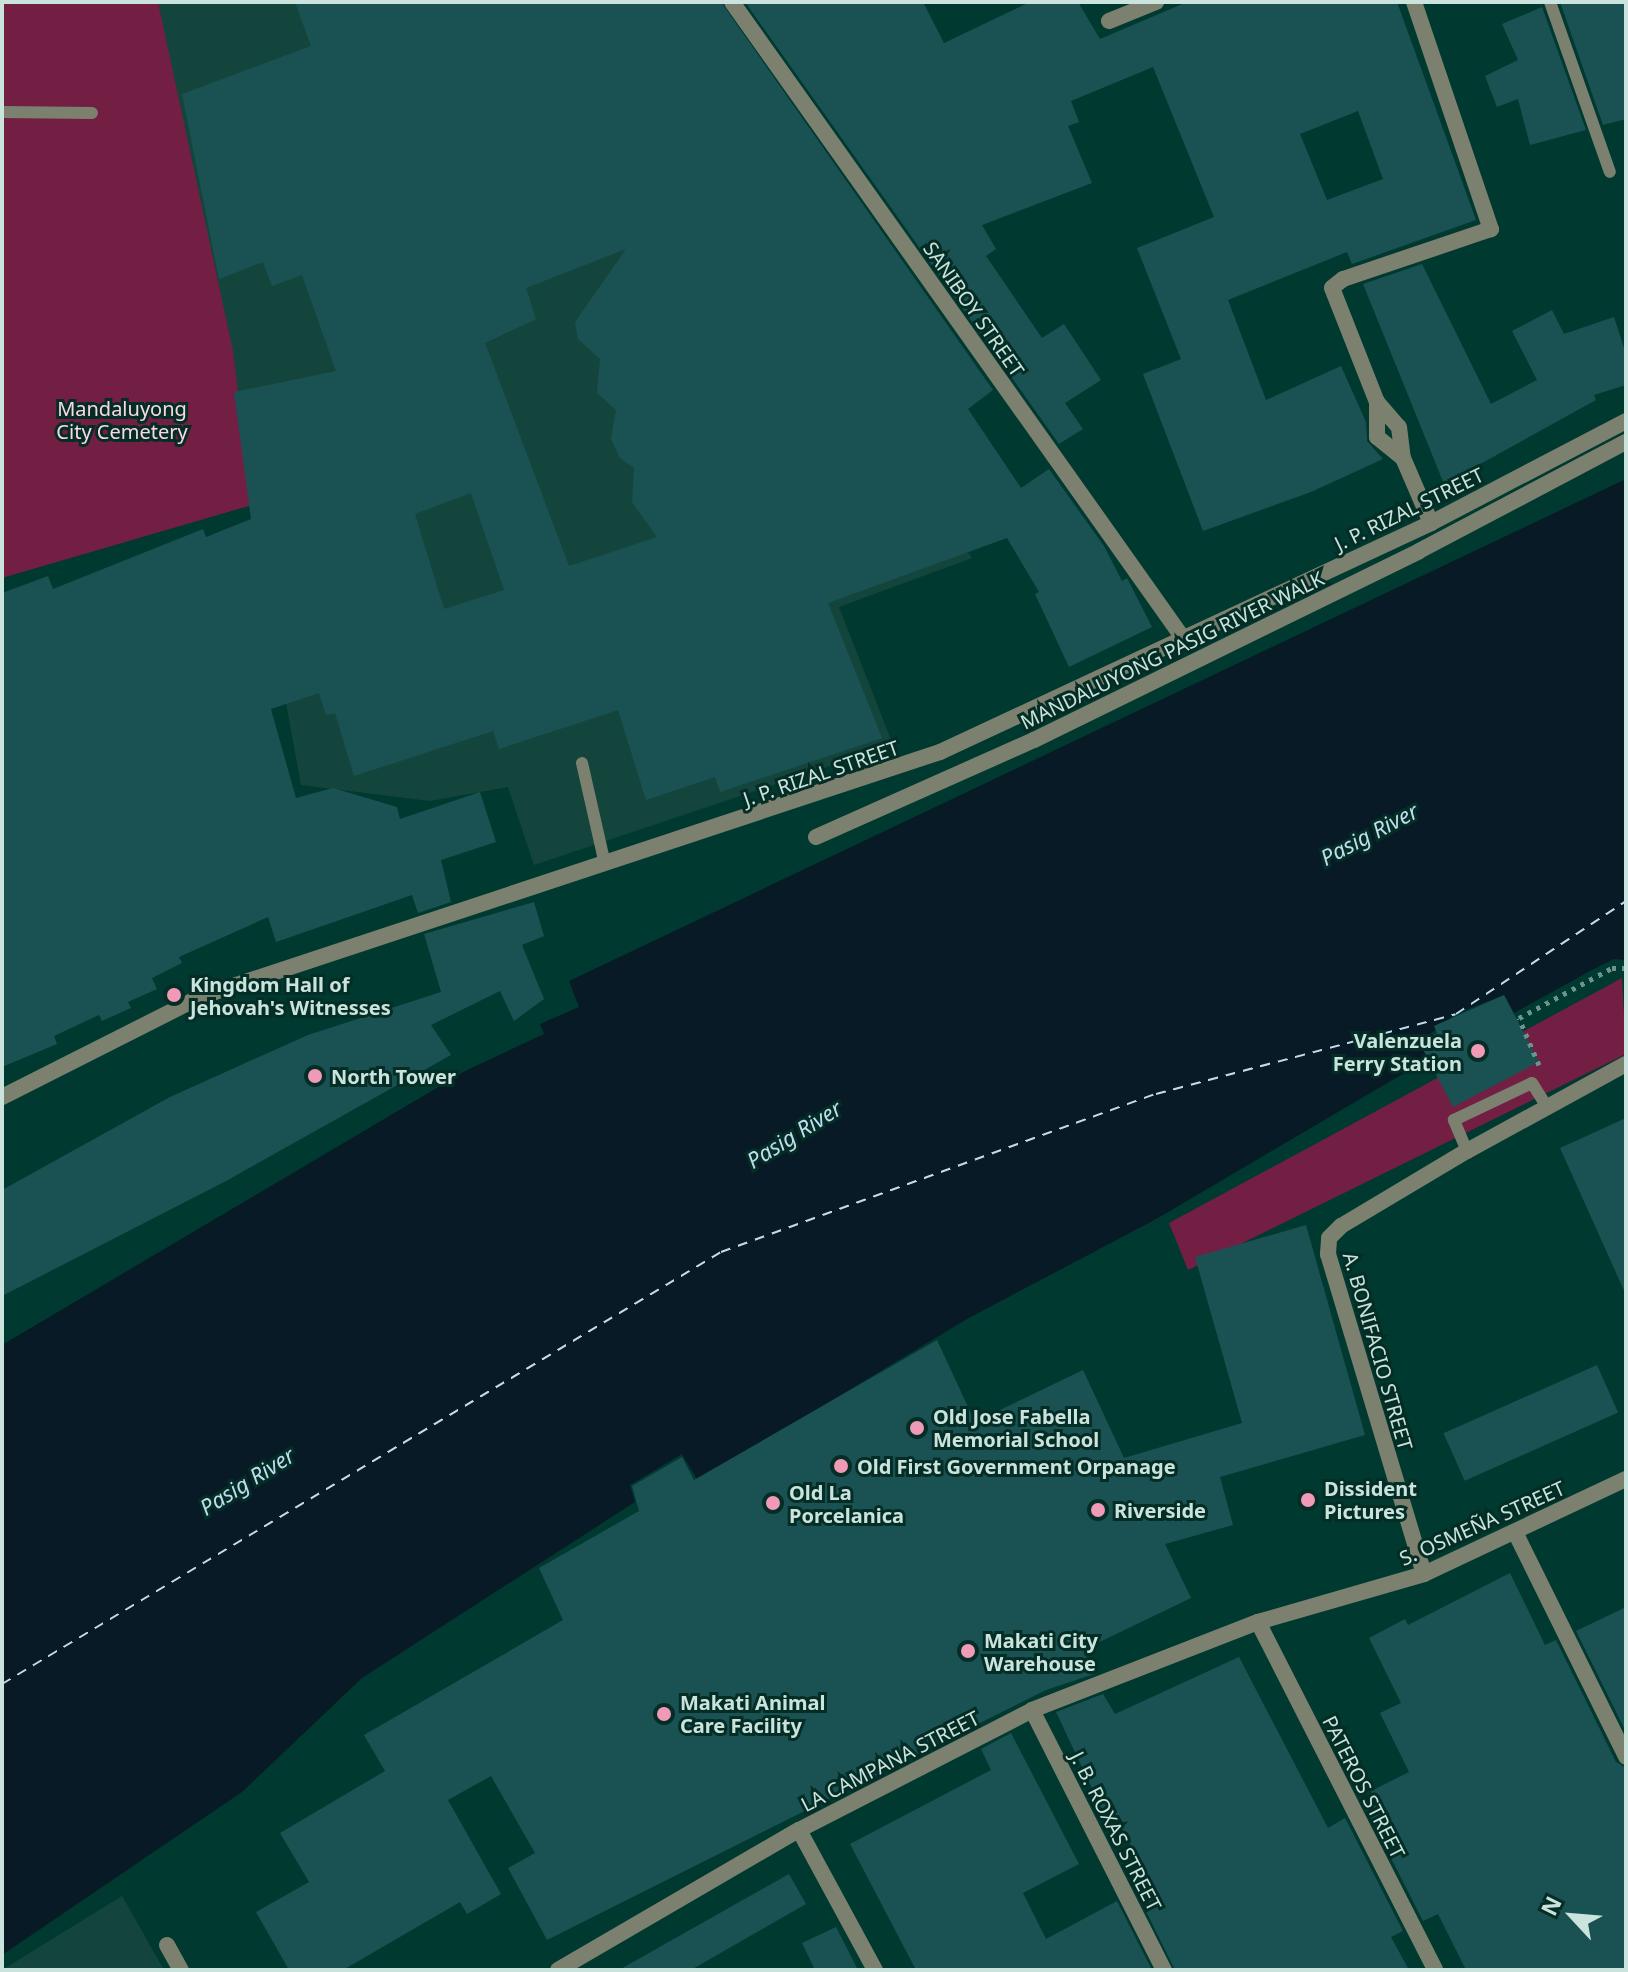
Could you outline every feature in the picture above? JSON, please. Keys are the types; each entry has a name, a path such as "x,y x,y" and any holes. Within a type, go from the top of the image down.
{"street":[{"name":"SANIBOY STREET","path":"732,2 1183,638"},
{"path":"1109,21 1156,2"},
{"path":"1414,2 1491,229 1343,279 1332,288 1377,402 1399,427 1403,458 1431,523"},
{"name":"J. P. RIZAL STREET","path":"2,1097 200,997 314,956 605,864 940,752 1431,523 1626,421"},
{"name":"MANDALUYONG PASIG RIVER WALK","path":"816,837 1034,740 1419,551 1626,442"},
{"name":"A. BONIFACIO STREET","path":"1424,1574 1328,1254 1329,1238 1341,1226 1467,1151 1626,1064"},
{"name":"S. OSMEÑA STREET","path":"1258,1622 1424,1574 1626,1479"},
{"path":"1515,1532 1626,1757"},
{"name":"LA CAMPANA STREET","path":"558,1970 799,1830 1032,1710 1258,1622"},
{"name":"PATEROS STREET","path":"1258,1622 1435,1970"},
{"name":"J. B. ROXAS STREET","path":"1032,1710 1164,1970"},
{"path":"799,1830 875,1970"},
{"path":"167,1945 181,1970"}],"lane":[{"path":"1550,2 1610,172"},
{"path":"2,112 92,113"},
{"path":"582,763 605,864"},
{"path":"1467,1151 1454,1120 1532,1083 1547,1107"}],"path":[{"path":"1537,1070 1539,1060 1519,1018 1612,968 1626,968"}],"shaded area":[{"path":"158,2 573,2 972,558 839,607 893,745 534,865 508,787 430,801 301,785"},
{"path":"122,1896 164,1970 2,1970"}],"green space":[{"name":"Mandaluyong City Cemetery","path":"2,2 158,2 233,351 252,505 2,578"},
{"path":"1622,978 1626,1054 1188,1270 1169,1223"}],"water":[{"name":"Pasig River","path":"1626,479 1626,960 1614,959 1514,1013 1504,995 1456,1014 1420,1042 1428,1059 1158,1218 967,1319 698,1481 682,1454 630,1485 635,1502 362,1678 242,1792 2,1955 2,1345 467,1070 544,1034 540,1024 579,1007 569,981"}],"building":[{"path":"295,2 721,2 993,390 968,409 1021,488 1049,469 1104,546 1122,581 1127,578 1152,627 1069,667 1035,594 1039,592 1007,538 828,603 882,738 720,792 715,777 646,800 618,710 499,749 493,731 354,776 335,713 326,715 319,693 271,709 296,798 333,788 397,807 400,819 480,792 496,842 441,860 451,902 418,913 412,895 276,942 268,917 179,957 182,963 152,978 157,989 128,1002 131,1008 102,1021 99,1015 54,1036 57,1044 2,1067 2,593 48,576 53,589 203,529 206,537 251,519 234,392 336,371 302,275 272,286 263,262 219,279 182,94 311,46","holes":["626,249 575,322 578,339 600,359 597,393 616,410 611,439 620,458 634,468 632,502 657,537 569,566 485,343 536,319 526,288","471,493 504,590 444,609 415,514"]},
{"path":"745,2 923,2 944,43 1030,2 1078,2 1100,39 1187,2 1397,2 1476,220 1352,264 1347,252 1228,300 1266,400 1341,366 1366,422 1367,441 1383,459 1311,492 1203,531 1143,374 1181,359 1137,248 1214,217 1153,67 1071,101 1079,122 1068,126 1092,183 982,225 996,249 986,256 1042,338 1064,324 1101,380 1065,403 1083,429 1059,444","holes":["1358,111 1383,179 1327,200 1300,134"]},
{"path":"1560,2 1626,2 1626,119 1603,125"},
{"path":"1542,7 1586,130 1530,145 1518,99 1497,107 1485,76 1518,60 1502,24"},
{"path":"1422,264 1491,404 1537,380 1512,331 1552,310 1564,334 1614,317 1626,354 1626,385 1594,395 1596,400 1444,484 1363,284"},
{"path":"534,902 544,936 522,945 544,999 514,1021 500,991 431,1025 451,1055 226,1181 2,1296 2,1190 170,1097 308,1035 441,992 424,934"},
{"name":"Valenzuela Ferry Station","path":"1504,995 1539,1062 1453,1107 1419,1042 1437,1033 1434,1026"},
{"path":"1626,1118 1626,1295 1560,1148"},
{"path":"1306,1225 1365,1435 1220,1477 1233,1525 1165,1544 1191,1598 1083,1650 1094,1674 1046,1690 547,1940 508,1868 535,1853 491,1776 448,1800 501,1894 467,1914 460,1902 343,1970 289,1970 256,1912 309,1882 280,1833 385,1771 364,1735 563,1620 539,1568 639,1511 632,1486 682,1457 694,1480 937,1340 975,1422 1083,1370 1124,1458 1242,1423 1195,1257"},
{"path":"1597,1365 1618,1413 1465,1481 1444,1433"},
{"path":"1510,1573 1545,1645 1556,1640 1616,1762 1626,1768 1626,1970 1466,1970 1438,1914 1423,1921 1365,1807 1375,1801 1371,1791 1409,1772 1380,1713 1401,1703 1369,1638 1405,1619 1408,1625"},
{"path":"1626,1607 1626,1732 1576,1631"},
{"path":"1239,1657 1328,1828 1345,1818 1403,1931 1391,1937 1409,1970 1175,1970 1136,1891 1151,1883 1115,1816 1107,1820 1056,1712 1103,1694 1115,1714"},
{"path":"1011,1733 1079,1864 1023,1893 1046,1939 1117,1901 1152,1970 916,1970 850,1844 991,1770 981,1749"},
{"path":"789,1874 806,1904 691,1970 619,1970"},
{"path":"836,1927 858,1970 815,1970 802,1943"}],"ferry route":[{"path":"2,1684 721,1252 1156,1094 1456,1014 1626,901"}],"place":[{"name":"Kingdom Hall of Jehovah's Witnesses","path":"174,995"},
{"name":"Valenzuela Ferry Station","path":"1478,1051"},
{"name":"North Tower","path":"315,1076"},
{"name":"Old Jose Fabella Memorial School","path":"917,1428"},
{"name":"Old First Government Orpanage","path":"841,1466"},
{"name":"Dissident Pictures","path":"1308,1500"},
{"name":"Old La Porcelanica","path":"773,1503"},
{"name":"Riverside","path":"1098,1510"},
{"name":"Makati City Warehouse","path":"968,1651"},
{"name":"Makati Animal Care Facility","path":"664,1714"}]}
